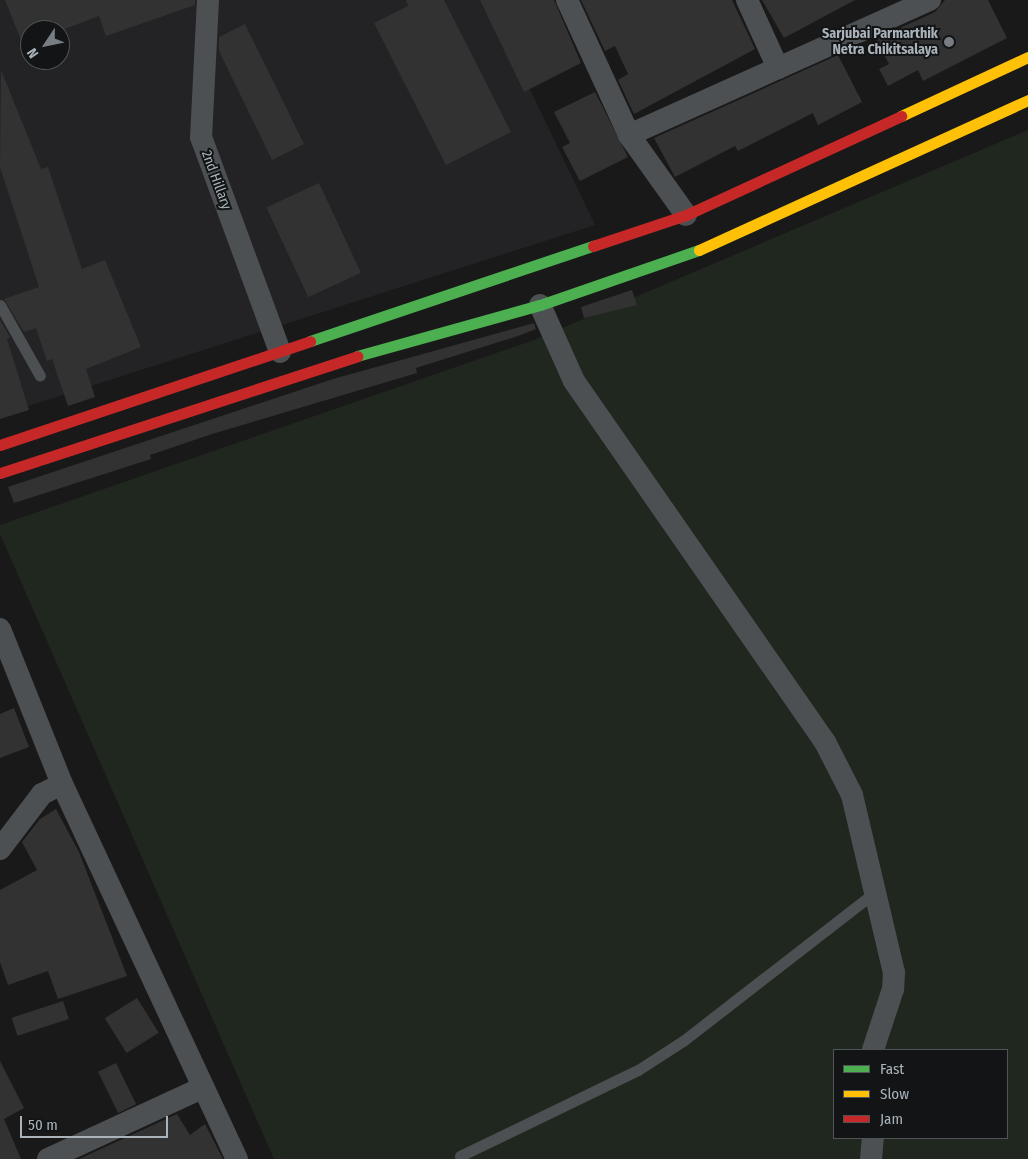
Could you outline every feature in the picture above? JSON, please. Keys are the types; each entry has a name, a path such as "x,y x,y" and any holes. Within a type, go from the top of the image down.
{"main road":[{"path":"0,445 686,215 1028,57"},
{"path":"0,473 328,364 540,305 726,241 1028,100"}],"street":[{"name":"2nd Hillary","path":"208,0 201,137 280,352"},
{"path":"567,0 629,135 686,215"},
{"path":"747,0 778,68"},
{"path":"629,135 930,0"},
{"path":"540,305 574,381 603,426 659,500 825,742 852,795 895,980 873,1049"},
{"path":"0,629 62,784 236,1159"},
{"path":"0,849 42,794 62,784"},
{"path":"48,1159 202,1088"},
{"path":"871,1159 872,1139"}],"lane":[{"path":"0,305 40,376"},
{"path":"460,1156 638,1070 683,1041 874,892"}],"shaded area":[{"path":"0,0 487,0 595,225 0,415"},
{"path":"1028,130 1028,1159 274,1159 0,534 0,525 534,340"}],"building":[{"path":"5,0 195,0 195,5 106,36 99,16 70,27 70,20 20,20 20,38"},
{"path":"406,0 444,0 511,132 446,165 374,23 408,6"},
{"path":"480,0 554,0 581,63 524,92"},
{"path":"581,0 732,0 755,49 634,114 618,80 628,74 615,46 605,51"},
{"path":"762,0 855,0 784,38"},
{"path":"945,0 988,0 1007,38 923,81 918,70 888,86 879,69 889,64 876,39 935,12"},
{"path":"245,24 304,144 272,160 219,51 219,37"},
{"path":"838,55 862,102 818,125 813,113 738,151 735,146 675,177 654,138"},
{"path":"1,70 41,169 48,167 82,269 105,260 141,347 86,369 95,397 68,406 52,359 47,361 36,328 24,332 4,299 39,287 0,167"},
{"path":"595,92 628,157 580,181 562,147 570,143 554,112"},
{"path":"319,183 361,273 308,297 266,208"},
{"path":"632,290 637,305 584,318 581,307"},
{"path":"0,320 10,337 7,339 29,410 0,419"},
{"path":"534,323 536,329 416,368 417,373 212,434 150,455 151,459 14,503 8,487 333,379"},
{"path":"14,708 29,747 0,758 0,714"},
{"path":"56,809 79,852 127,976 58,999 48,971 8,985 0,962 0,890 37,870 22,842 40,819"},
{"path":"137,998 159,1033 127,1053 105,1018"},
{"path":"63,1001 69,1019 18,1036 12,1018"},
{"path":"0,1061 24,1108 4,1119 21,1159 0,1159"},
{"path":"116,1063 136,1104 118,1113 98,1072"},
{"path":"177,1114 190,1135 205,1124 223,1159 79,1159"}],"traffic: fast":[{"path":"310,341 593,246"},
{"path":"357,356 540,305 699,250"}],"traffic: slow":[{"path":"901,116 1028,57"},
{"path":"699,250 1028,100"}],"traffic: jam":[{"path":"593,246 686,215 901,116"},
{"path":"0,445 310,341"},
{"path":"0,473 357,356"}],"place":[{"name":"Sarjubai Parmarthik Netra Chikitsalaya","path":"949,42"}]}
